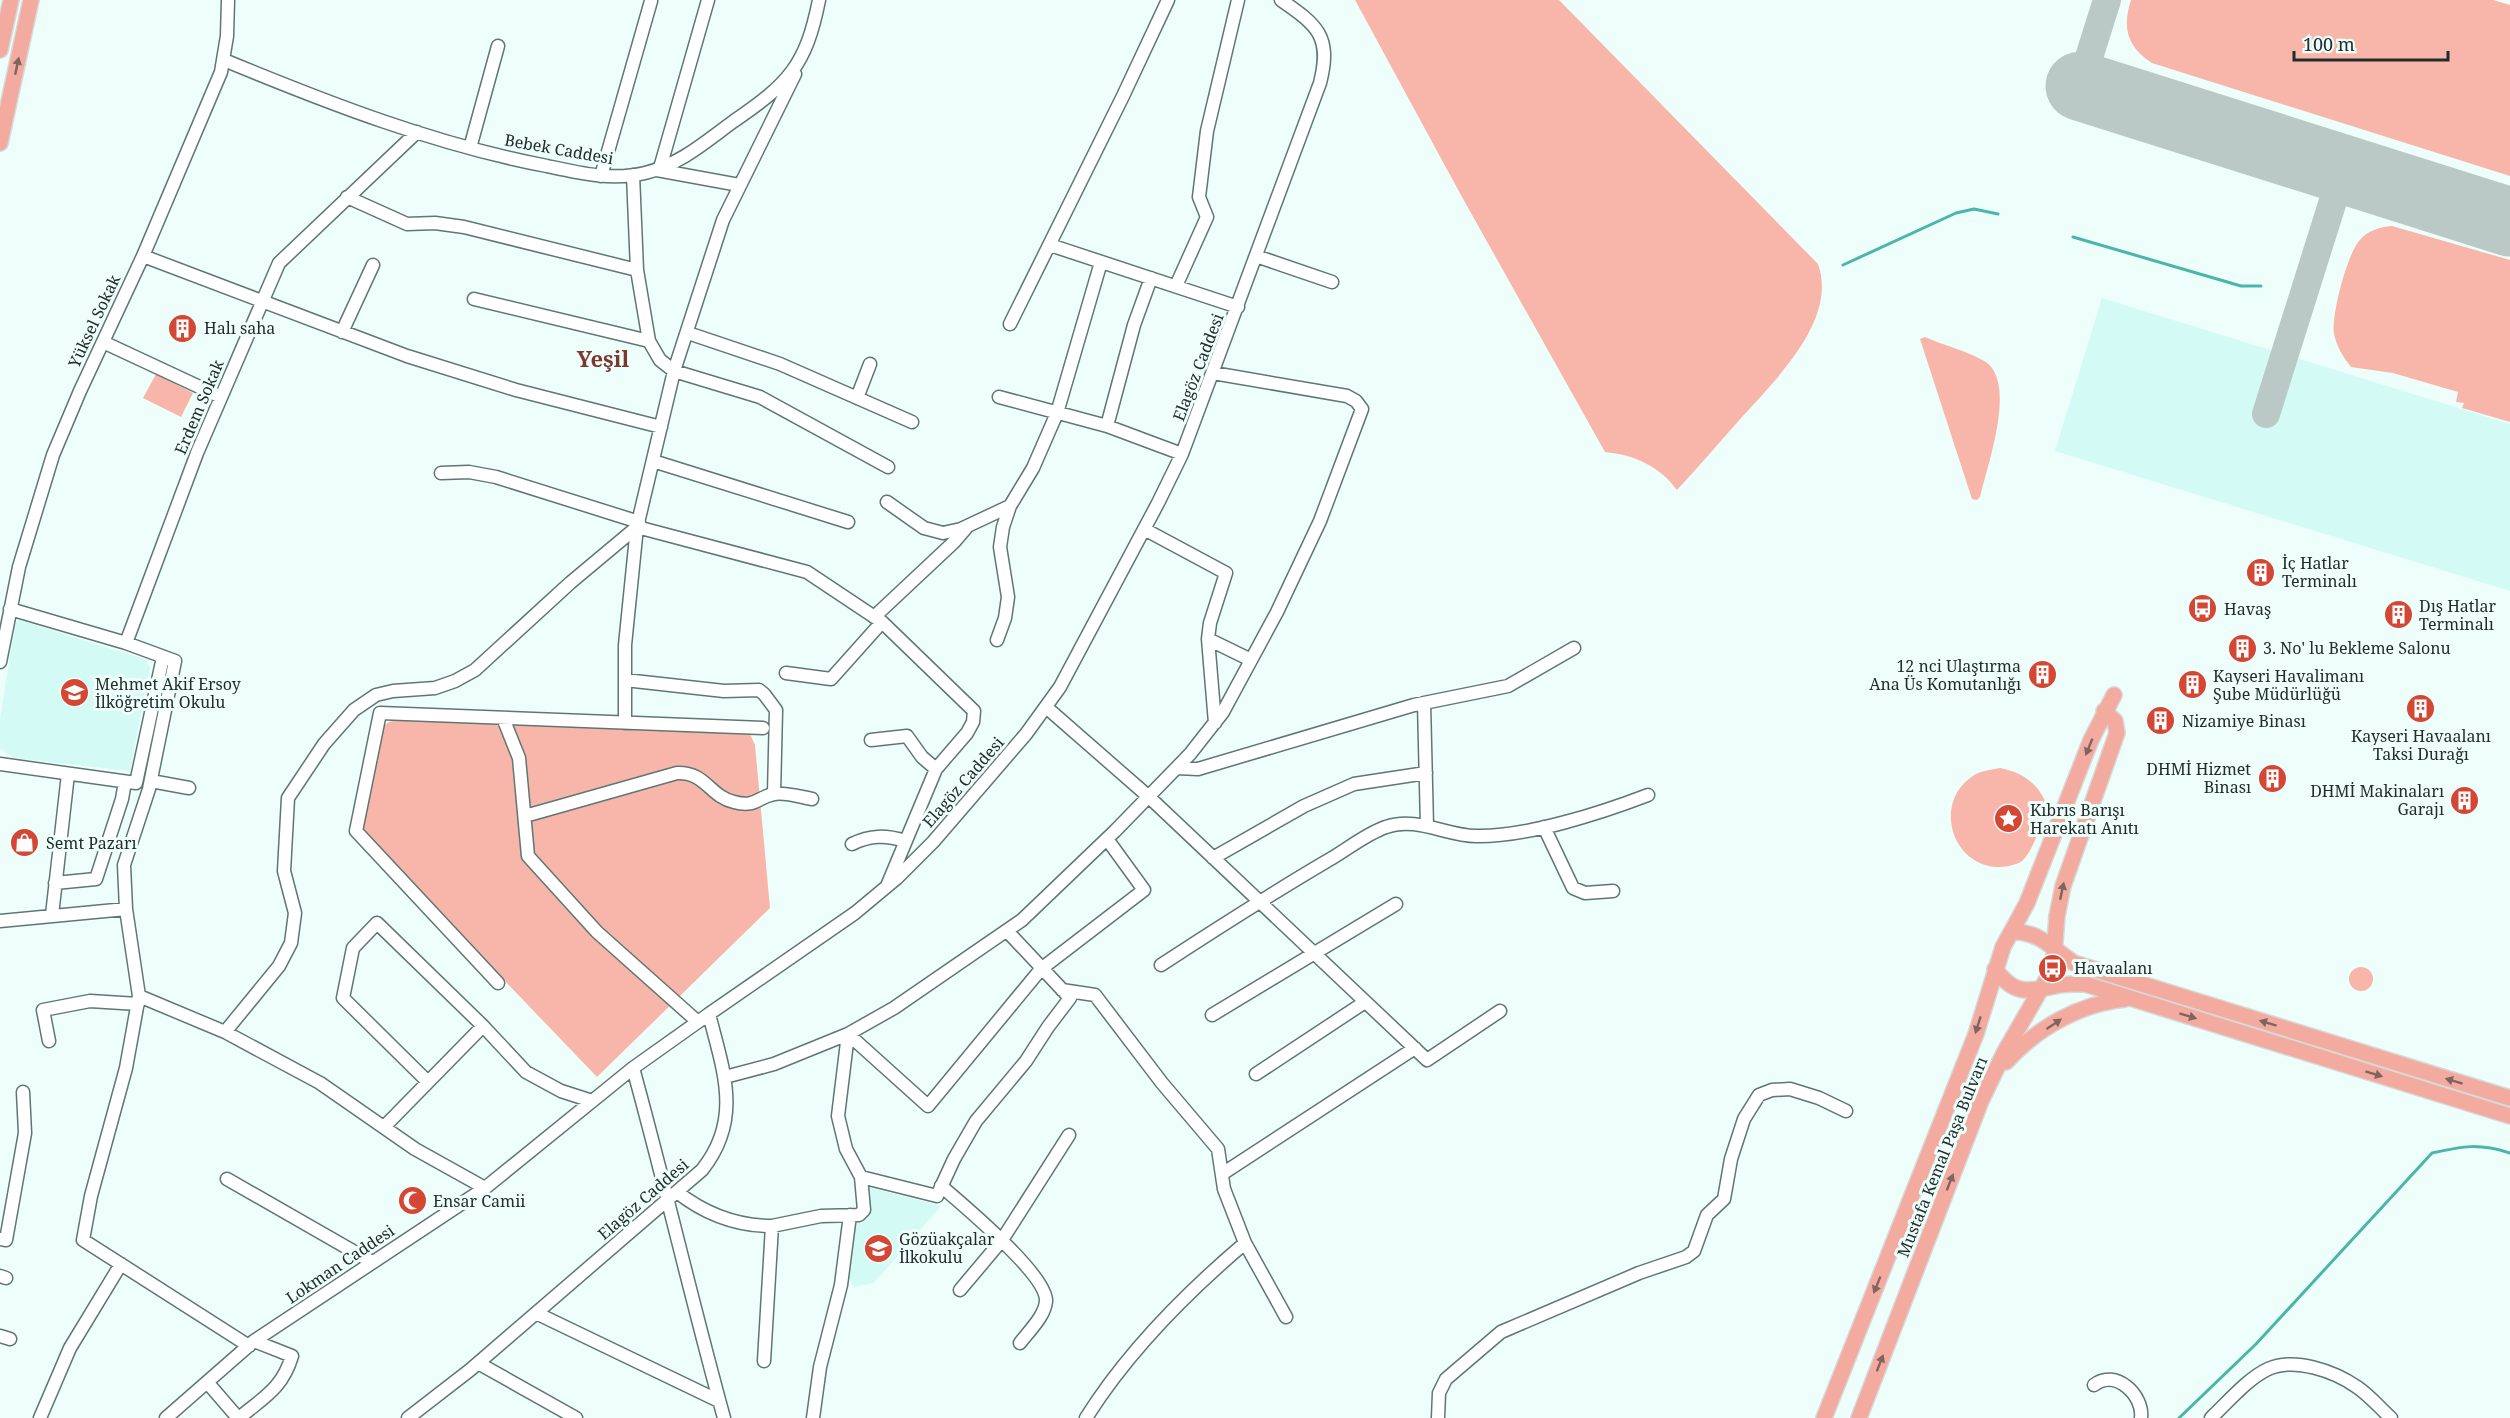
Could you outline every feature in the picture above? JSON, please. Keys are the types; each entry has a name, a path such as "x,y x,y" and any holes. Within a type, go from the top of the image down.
{"main road":[{"path":"0,50 11,0"},
{"path":"0,143 31,0"},
{"name":"Mustafa Kemal Paşa Bulvarı","path":"1824,1418 1976,1034 2003,947 2013,932 2030,895 2104,711 2114,695"},
{"name":"Mustafa Kemal Paşa Bulvarı","path":"1858,1418 1977,1112 1994,1075 2053,968 2063,886 2116,733 2115,721 2104,711"},
{"path":"2013,932 2036,934 2074,963 2510,1098"},
{"path":"1995,969 2004,982 2016,988 2028,991 2057,985 2085,984 2510,1116"},
{"path":"1994,1075 2021,1045 2068,1014 2102,1001 2132,998"}],"street":[{"name":"Yüksel Sokak","path":"0,662 19,567 44,483 80,390 143,256 218,82 227,36 228,0"},
{"path":"708,0 659,169 739,184"},
{"name":"Bebek Caddesi","path":"224,60 291,88 470,148 601,176 633,175 659,169 689,155 762,102 783,82 802,56 812,33 819,0"},
{"path":"1010,324 1168,0"},
{"path":"1176,286 1207,217 1199,197 1207,131 1238,0"},
{"name":"Elagöz Caddesi","path":"408,1418 478,1363 702,1170 720,1140 727,1110 725,1077 709,1014 855,913 887,886 933,842 1046,707 1060,687 1182,454 1318,90 1324,62 1323,43 1309,20 1281,0"},
{"path":"601,176 651,1"},
{"path":"470,148 498,46"},
{"path":"625,723 625,645 638,524 674,370 688,333 723,220 739,184 786,96 802,56"},
{"name":"Erdem Sokak","path":"126,643 197,453 279,263 417,132"},
{"path":"633,175 637,270 649,341 660,360 674,370 760,397 888,467"},
{"path":"347,197 407,224 435,223 464,226 637,270"},
{"path":"1050,245 1238,307"},
{"path":"143,256 407,356 516,390 662,427"},
{"path":"1256,256 1332,282"},
{"path":"997,640 1005,618 1008,597 1000,547 1003,527 1010,506 1033,468 1056,413 1101,262"},
{"path":"342,332 373,265"},
{"path":"1107,426 1134,326 1151,278"},
{"path":"474,299 649,341"},
{"path":"688,333 780,364 912,422"},
{"path":"103,342 221,397"},
{"path":"857,398 870,364"},
{"path":"725,1077 799,1055 848,1034 894,1008 1007,931 1039,906 1149,797 1215,723 1277,612 1320,521 1362,409 1356,401 1347,396 1213,373"},
{"path":"999,397 1107,426 1182,454"},
{"path":"653,461 848,522"},
{"path":"441,474 469,472 496,477 638,524 807,572 878,620 974,711 973,722 967,733 936,769 887,886"},
{"path":"887,502 930,531 949,532 1010,506"},
{"path":"225,1032 279,966 291,943 295,913 284,871 288,798 324,744 354,710 376,695 393,691 435,688 455,681 475,670 638,524"},
{"path":"786,672 831,679 878,620 969,525"},
{"path":"1144,529 1226,573 1209,624 1208,639 1215,723"},
{"path":"10,609 126,643 175,661 151,781 124,865 126,909 138,1000 126,1068 91,1196 83,1240 251,1344 291,1356 287,1372 279,1384 238,1418 207,1382"},
{"path":"1208,639 1251,660"},
{"path":"1177,768 1198,769 1424,703 1508,687 1574,648"},
{"path":"0,764 136,783 163,657"},
{"path":"625,680 724,691 759,690 776,710 774,794"},
{"path":"1424,703 1427,826"},
{"path":"1046,707 1149,797 1427,1060 1500,1011"},
{"path":"498,983 356,831 380,713 763,728"},
{"path":"503,718 519,758 528,856 597,932 698,1022"},
{"path":"871,740 907,736 922,757 936,769"},
{"path":"525,816 677,773 697,776 723,798 738,803 755,803 774,794 812,799"},
{"path":"1213,858 1304,806 1354,784 1426,773"},
{"path":"51,915 68,774"},
{"path":"151,781 189,788"},
{"path":"55,883 96,879 122,799 125,782"},
{"path":"1161,965 1259,901 1387,826 1427,826 1478,836 1544,827 1594,814 1648,795"},
{"path":"1544,827 1573,888 1585,893 1613,891"},
{"path":"852,844 864,838 878,836 905,841"},
{"path":"848,1034 928,1106 1041,969 1144,890 1107,839"},
{"path":"1212,1015 1312,952 1396,904"},
{"path":"0,921 126,909"},
{"path":"428,1082 343,998 353,948 377,923 483,1026 526,1072 561,1091 592,1101"},
{"path":"861,1177 937,1196 954,1159 976,1121 1026,1061 1070,998 1007,931"},
{"path":"1062,990 1095,995 1174,1098 1218,1149 1224,1189 1245,1243 1286,1317"},
{"path":"49,1041 43,1010 90,1001 138,1000 225,1032 320,1083 415,1149 484,1188"},
{"path":"1256,1074 1365,1002"},
{"name":"Lokman Caddesi","path":"166,1418 251,1344 484,1188 633,1068 709,1014"},
{"path":"384,1127 483,1026"},
{"path":"673,1195 725,1219 748,1225 772,1226 821,1216 859,1215 864,1210 861,1177 846,1149 838,1116 848,1034"},
{"path":"1222,1174 1415,1048"},
{"path":"633,1068 673,1195 724,1418"},
{"path":"1438,1418 1439,1394 1446,1379 1501,1332 1639,1273 1686,1257 1694,1251 1707,1215 1724,1199 1731,1159 1744,1119 1759,1095 1772,1090 1790,1089 1819,1098 1846,1111"},
{"path":"0,1239 6,1240 25,1133 23,1092"},
{"path":"960,1290 1002,1240 1069,1135"},
{"path":"227,1179 372,1262"},
{"path":"941,1186 1002,1240 1043,1288 1046,1296 1043,1313 1020,1343"},
{"path":"813,1418 820,1367 841,1285 850,1215"},
{"path":"764,1360 772,1226"},
{"path":"1086,1418 1099,1397 1165,1317 1195,1286 1245,1243"},
{"path":"40,1418 70,1348 121,1264"},
{"path":"536,1313 719,1401"},
{"path":"478,1363 576,1418"},
{"path":"2211,1418 2262,1373 2274,1367 2292,1364 2316,1370 2356,1387 2391,1418"},
{"path":"2094,1385 2109,1379 2126,1386 2137,1399 2141,1418"}],"shaded area":[{"path":"1355,0 1559,0 1818,264 1822,285 1819,306 1812,327 1800,347 1771,385 1677,490 1662,474 1646,463 1605,452"},
{"path":"2131,0 2493,0 2510,5 2510,176 2152,63 2137,50 2129,36 2127,19"},
{"path":"2392,226 2510,260 2510,422 2462,408 2464,403 2456,402 2458,392 2393,373 2351,367 2343,356 2334,334 2335,314 2345,272 2354,248 2370,232"},
{"path":"2102,298 2510,424 2510,591 2055,451"},
{"path":"1925,337 1980,358 1995,373 2000,406 1993,446 1980,497 1977,500 1972,499 1920,339"},
{"path":"156,374 193,393 181,417 143,398"},
{"name":"Mehmet Akif Ersoy İlköğretim Okulu","path":"19,620 144,659 150,667 130,771 14,758 0,749 0,719 15,624"},
{"path":"397,720 497,721 750,734 755,745 770,908 597,1077 365,835 363,825 381,728"},
{"path":"2000,768 2024,776 2040,792 2048,807 2026,857 2016,864 1996,867 1968,856 1959,845 1953,832 1951,817 1953,803 1959,789 1970,778 1980,772"},
{"path":"2361,967 2370,970 2373,979 2370,988 2361,991 2352,988 2349,979 2352,970"},
{"name":"Gözüakçalar İlkokulu","path":"868,1187 941,1206 874,1283 854,1287 847,1274 855,1222 863,1223 866,1216"}],"waterway":[{"path":"1843,265 1956,213 1974,209 1998,214"},
{"path":"2073,237 2241,286 2261,286"},
{"path":"2179,1418 2256,1344 2432,1153 2471,1147 2510,1153"}],"taxiway":[{"path":"2080,86 2107,0"},
{"path":"2266,414 2343,169"}],"runway":[{"path":"2080,86 2510,222"}],"place":[{"name":"Halı saha","path":"183,328"},
{"name":"İç Hatlar Terminalı","path":"2261,572"},
{"name":"Havaş","path":"2203,609"},
{"name":"Dış Hatlar Terminalı","path":"2398,615"},
{"name":"3. No' lu Bekleme Salonu","path":"2242,648"},
{"name":"12 nci Ulaştırma Ana Üs Komutanlığı","path":"2042,675"},
{"name":"Kayseri Havalimanı Şube Müdürlüğü","path":"2192,685"},
{"name":"Mehmet Akif Ersoy İlköğretim Okulu","path":"74,693"},
{"name":"Kayseri Havaalanı Taksi Durağı","path":"2421,708"},
{"name":"Nizamiye Binası","path":"2161,721"},
{"name":"DHMİ Hizmet Binası","path":"2272,778"},
{"name":"DHMİ Makinaları Garajı","path":"2465,800"},
{"name":"Kıbrıs Barışı Harekatı Anıtı","path":"2009,819"},
{"name":"Semt Pazarı","path":"25,843"},
{"name":"Havaalanı","path":"2053,968"},
{"name":"Ensar Camii","path":"412,1201"},
{"name":"Gözüakçalar İlkokulu","path":"878,1248"}],"district":[{"name":"Yeşil","path":"603,359"}]}
